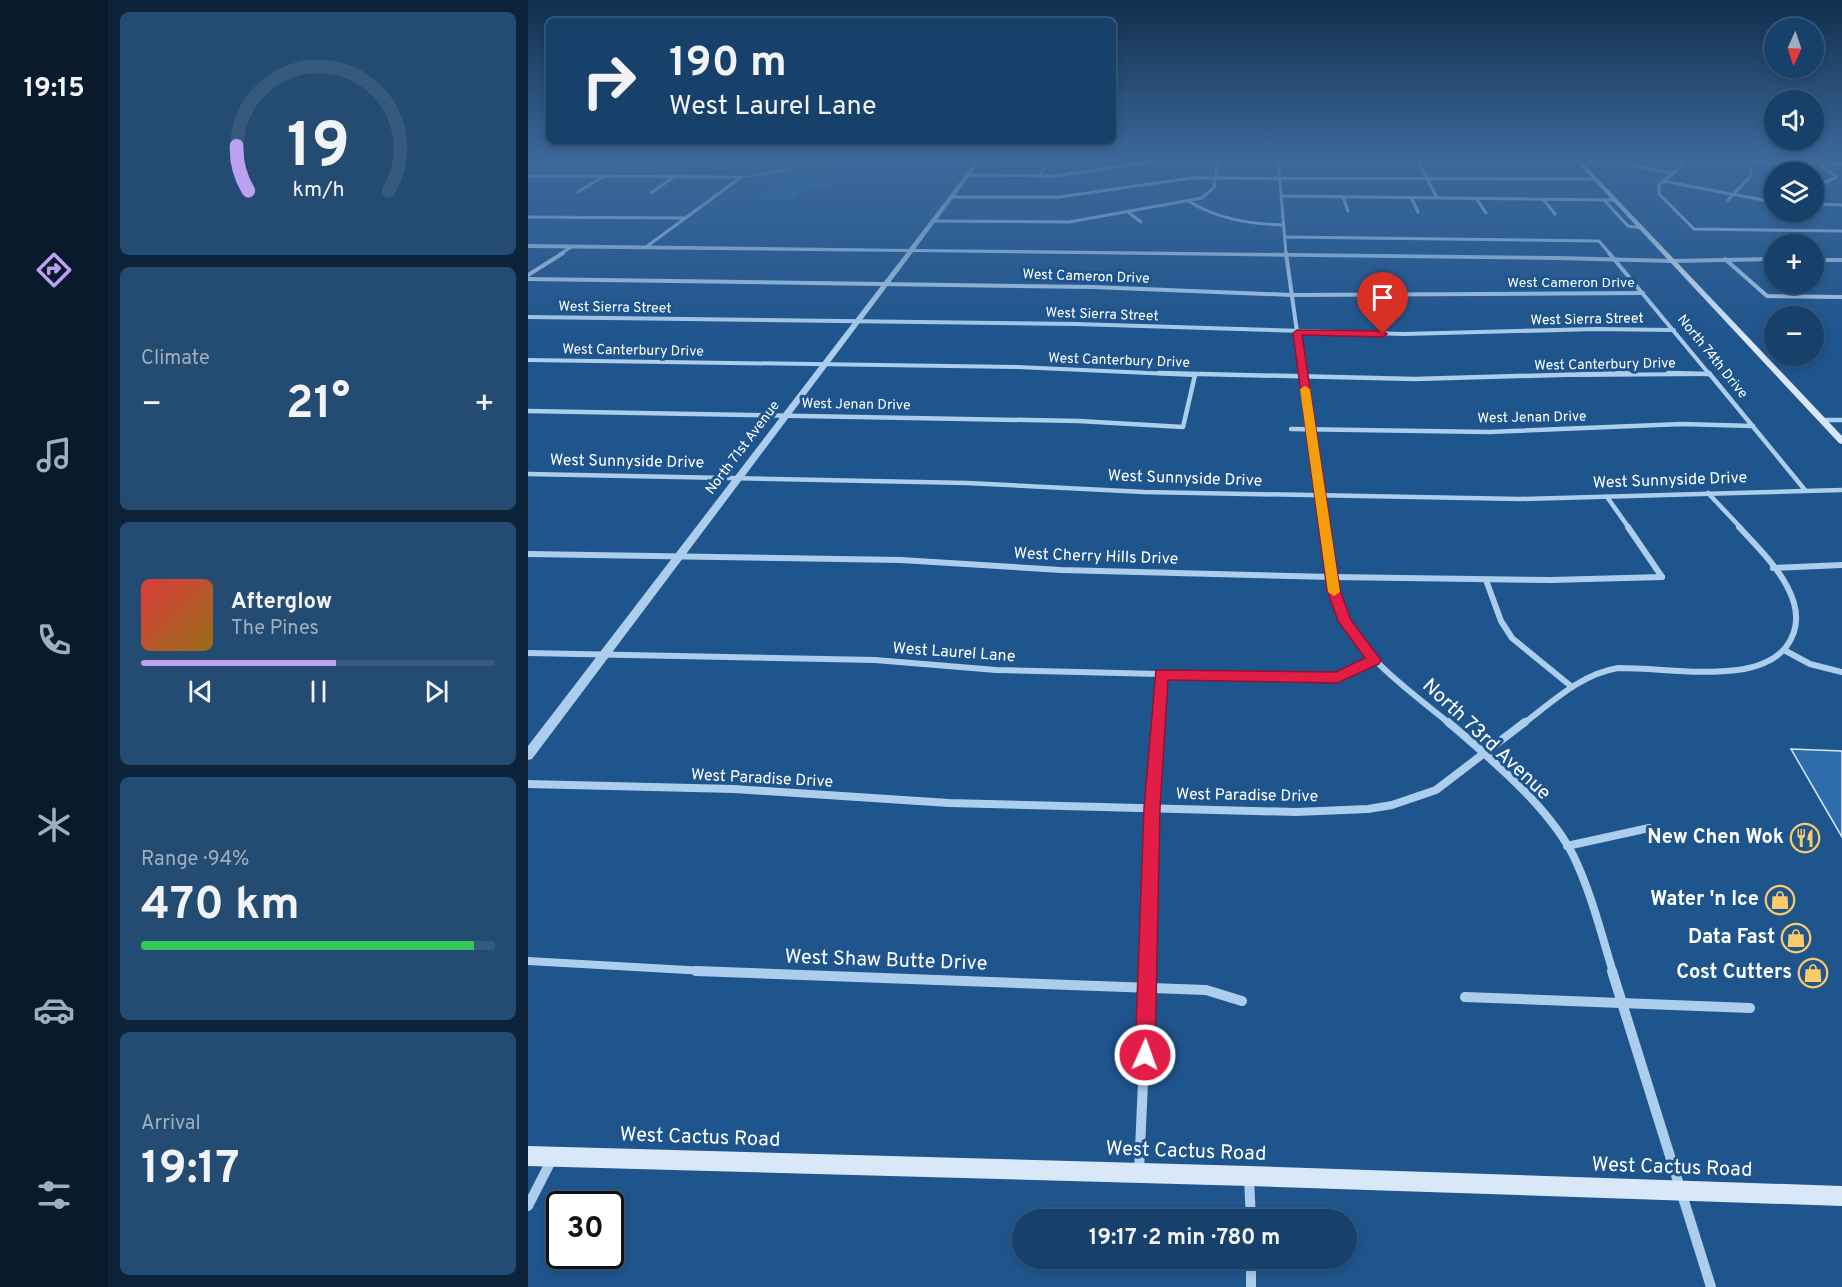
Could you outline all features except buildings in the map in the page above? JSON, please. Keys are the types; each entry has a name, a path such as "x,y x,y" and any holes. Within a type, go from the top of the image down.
{"main road":[{"path":"1631,218 1842,441"},
{"name":"West Cactus Road","path":"528,1156 1249,1176 1842,1196"}],"street":[{"path":"646,247 685,218"},
{"name":"North 71st Avenue","path":"528,755 936,218"},
{"path":"934,221 1069,222 1092,218"},
{"path":"1136,218 1141,222"},
{"path":"1223,218 1251,224 1284,225"},
{"path":"1216,223 1223,218"},
{"name":"North 73rd Avenue","path":"1284,218 1286,254 1332,577 1345,621 1374,660 1485,756 1528,798 1568,846 1590,899 1711,1287"},
{"path":"1621,218 1628,226 1641,228"},
{"path":"1682,218 1694,229 1842,231"},
{"name":"North 74th Drive","path":"1285,237 1599,241 1805,490"},
{"path":"528,246 1286,254 1672,261 1764,260"},
{"path":"528,277 573,246"},
{"path":"1725,259 1767,296 1842,297"},
{"path":"1824,260 1842,260"},
{"name":"West Cameron Drive","path":"528,277 1093,287 1292,295 1643,293"},
{"name":"West Sierra Street","path":"528,317 1076,324 1297,333 1404,334 1596,329 1674,330"},
{"name":"West Canterbury Drive","path":"528,360 1028,368 1194,375 1464,379 1642,373 1710,374"},
{"name":"West Jenan Drive","path":"528,411 1079,421 1183,427 1194,375"},
{"path":"1822,420 1842,420"},
{"name":"West Jenan Drive","path":"1311,430 1490,432 1682,424 1753,426"},
{"path":"1291,429 1311,430"},
{"name":"West Sunnyside Drive","path":"528,474 967,483 1144,492 1520,499 1842,490"},
{"path":"1708,492 1788,589 1796,607 1796,630 1784,650 1810,664 1842,672"},
{"name":"West Cherry Hills Drive","path":"528,554 901,560 1061,570 1332,577 1486,580 1662,577 1607,497"},
{"path":"1773,568 1842,565"},
{"path":"1486,580 1501,621 1512,638 1572,687"},
{"name":"West Paradise Drive","path":"528,784 734,789 949,803 1306,812 1368,809 1400,803 1436,790 1485,756 1572,687 1594,674 1620,668 1736,670 1760,664 1784,650"},
{"name":"West Laurel Lane","path":"528,653 875,660 996,670 1337,678 1374,660"},
{"path":"1139,1173 1148,989 1152,808 1161,674"},
{"path":"1568,846 1649,828"},
{"name":"West Shaw Butte Drive","path":"528,961 757,974 1206,990 1242,1001"},
{"path":"1465,997 1749,1008"},
{"path":"528,1206 553,1157"},
{"path":"1249,1176 1250,1209"},
{"path":"1251,1269 1251,1287"}],"slow traffic":[{"path":"1305,389 1334,592"}],"place":[{"name":"New Chen Wok","path":"1805,838"},
{"name":"Water 'n Ice","path":"1780,900"},
{"name":"Data Fast","path":"1796,938"},
{"name":"Cost Cutters","path":"1813,973"}],"route":[{"path":"1145,1055 1152,808 1161,674 1337,678 1374,660 1356,639 1345,621 1334,590 1297,333 1383,334"}]}
